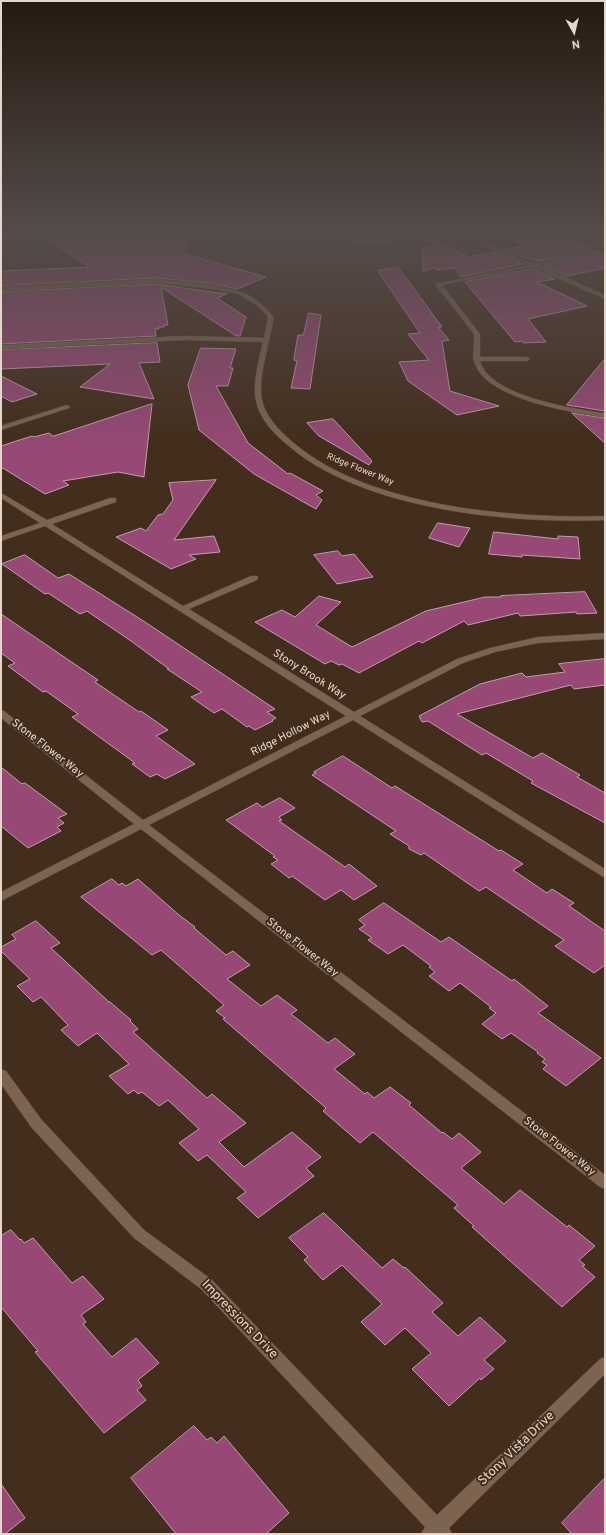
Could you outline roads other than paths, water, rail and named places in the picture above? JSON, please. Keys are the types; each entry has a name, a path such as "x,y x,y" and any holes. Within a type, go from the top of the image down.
{"street":[{"name":"Ridge Flower Way","path":"261,307 271,317 258,400 266,418 282,437 311,460 370,486 447,507 506,515 589,519 605,518"},
{"path":"456,307 477,334 476,359 480,369 491,380 529,399 558,407 605,415"},
{"path":"1,347 184,338 267,340"},
{"path":"476,359 528,360"},
{"path":"1,428 67,408"},
{"name":"Stony Brook Way","path":"1,495 605,874"},
{"path":"1,539 113,500"},
{"path":"183,609 254,578"},
{"name":"Ridge Hollow Way","path":"1,897 460,661 538,640 605,636"},
{"name":"Stone Flower Way","path":"1,712 141,824 605,1183"},
{"name":"Impressions Drive","path":"1,1074 36,1123 139,1234 206,1284 436,1532"},
{"name":"Stony Vista Drive","path":"436,1532 605,1364"}]}
